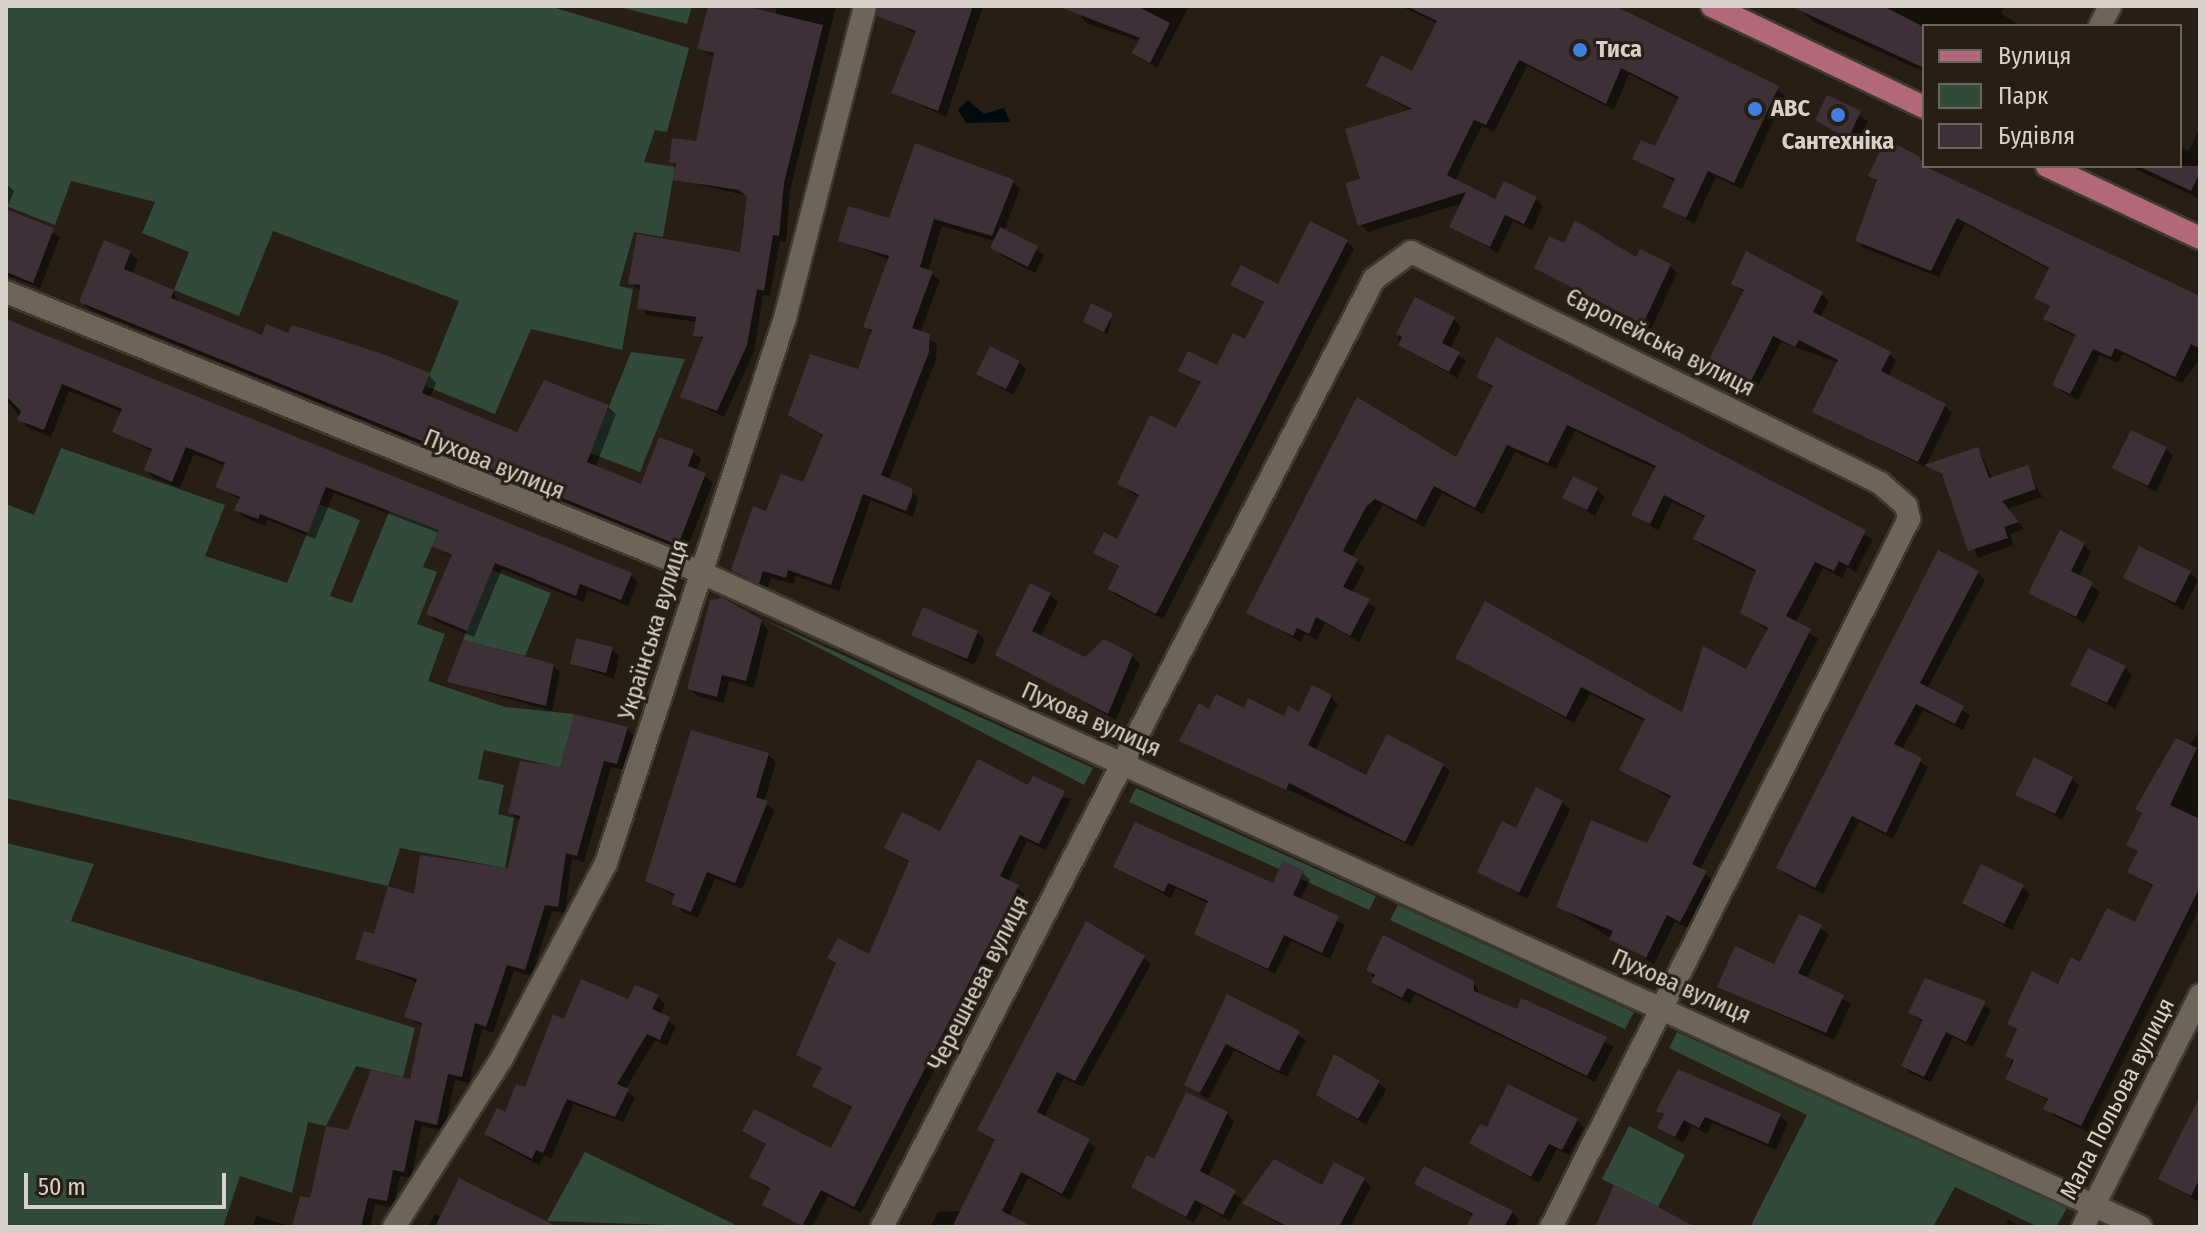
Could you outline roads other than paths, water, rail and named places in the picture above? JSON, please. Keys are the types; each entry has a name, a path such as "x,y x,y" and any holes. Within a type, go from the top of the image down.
{"main road":[{"path":"1712,6 1922,106"},
{"path":"2051,168 2200,238"}],"street":[{"name":"Українська вулиця","path":"394,1227 502,1058 601,874 698,571 781,331 865,6"},
{"path":"2101,24 2110,6"},
{"name":"Європейська вулиця","path":"1121,762 1374,279 1399,256 1427,255 1880,483 1906,506 1907,534 1664,1008"},
{"name":"Пухова вулиця","path":"6,292 698,571 2141,1227"},
{"name":"Черешнева вулиця","path":"882,1227 1121,762"},
{"name":"Мала Польова вулиця","path":"2083,1227 2200,995"},
{"path":"1551,1227 1664,1008"}],"place":[{"name":"Тиса","path":"1580,50"},
{"name":"ABC","path":"1755,109"},
{"name":"Сантехніка","path":"1838,115"}]}
